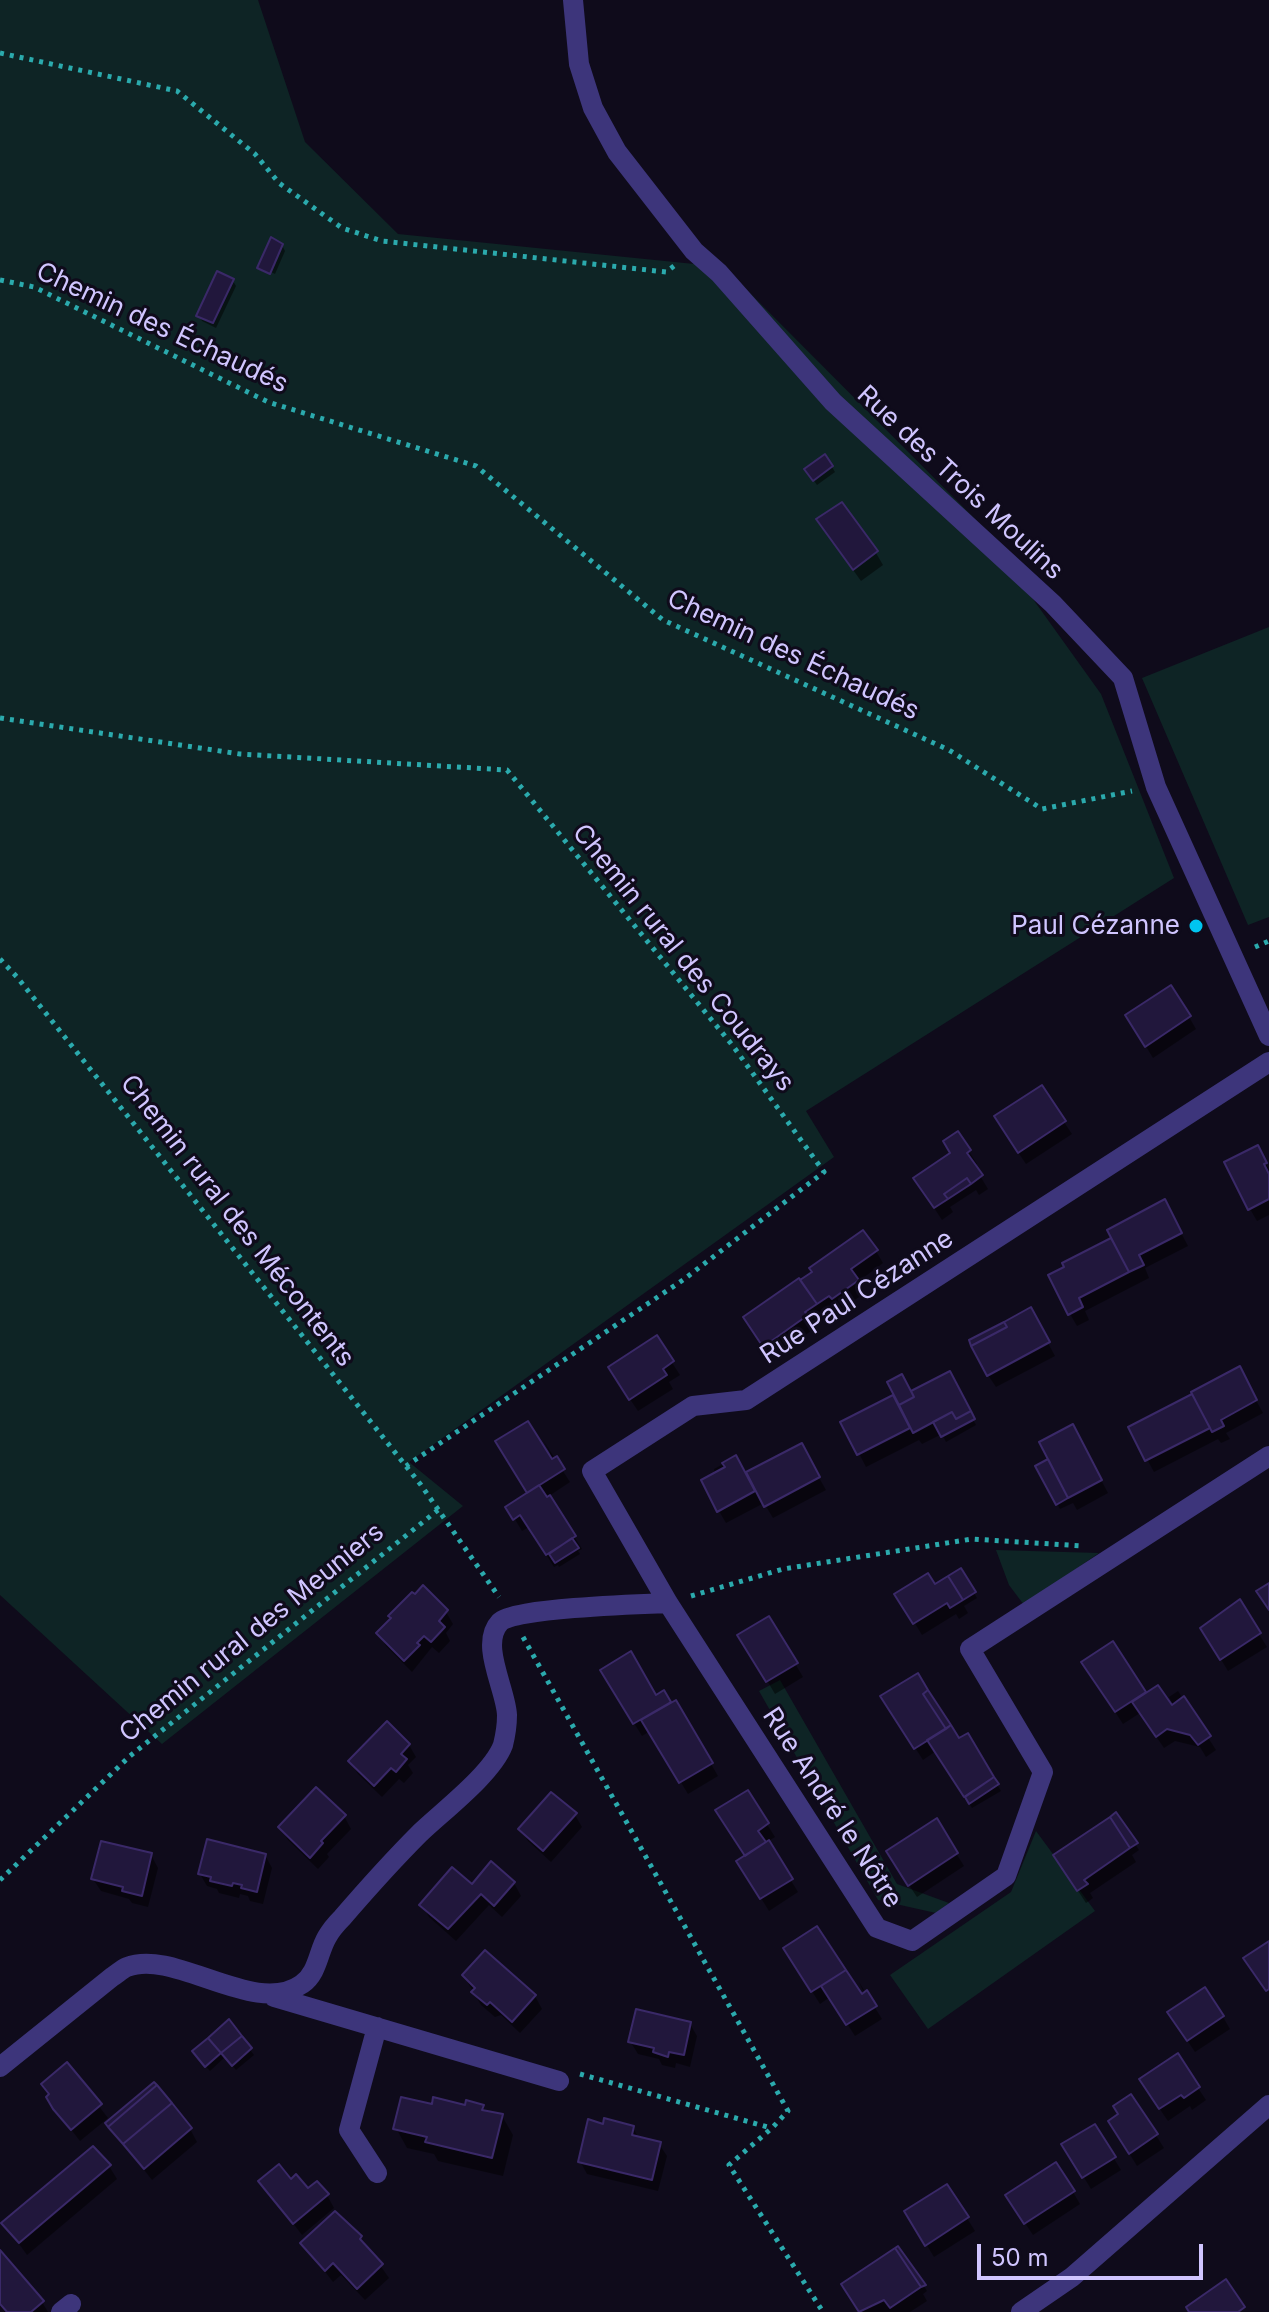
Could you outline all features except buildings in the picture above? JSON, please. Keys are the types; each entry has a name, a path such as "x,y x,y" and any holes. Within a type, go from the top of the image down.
{"street":[{"name":"Rue des Trois Moulins","path":"573,0 579,64 593,108 617,152 694,251 719,273 833,402 1053,604 1123,678 1156,787 1269,1036"},
{"name":"Rue Paul Cézanne","path":"668,1603 592,1471 693,1406 746,1400 1269,1062"},
{"name":"Rue André le Nôtre","path":"668,1603 877,1928 912,1941 1006,1876 1043,1772 970,1649 1269,1456"},
{"path":"270,1996 290,1992 306,1982 319,1960 326,1938 341,1918 418,1836 490,1766 503,1744 507,1715 494,1660 493,1635 501,1620 512,1615 668,1603"},
{"path":"0,2067 112,1977 128,1967 147,1964 270,1996 559,2081"},
{"path":"377,2027 349,2130 377,2173"},
{"path":"1021,2312 1072,2277 1269,2105"}],"path":[{"path":"0,53 177,91 255,154 279,183 342,228 382,241 666,272 694,251"},
{"name":"Chemin des Échaudés","path":"0,280 34,287 268,402 476,466 663,620 949,750 1042,809 1156,787"},
{"name":"Chemin rural des Coudrays","path":"0,718 240,754 507,770 733,1046 824,1172 683,1280 406,1466"},
{"name":"Chemin rural des Mécontents","path":"0,959 438,1510"},
{"path":"438,1510 512,1615 788,2111 729,2165 823,2312"},
{"name":"Chemin rural des Meuniers","path":"0,1880 130,1756 438,1510"},
{"path":"668,1603 783,1569 972,1539 1128,1548"},
{"path":"559,2081 561,2069 772,2128"}],"green space":[{"path":"0,0 258,0 305,142 398,234 724,267 977,521 1101,694 1174,878 806,1111 834,1157 409,1462 463,1506 162,1744 0,1595"},
{"path":"1269,627 1269,917 1248,925 1142,678"},
{"path":"996,1550 1099,1553 1024,1605 1009,1585"},
{"path":"780,1680 897,1884 949,1903 936,1913 878,1900 759,1691"},
{"path":"1036,1831 1095,1911 928,2029 890,1975 1011,1892"}],"place":[{"name":"Paul Cézanne","path":"1196,926"}]}
